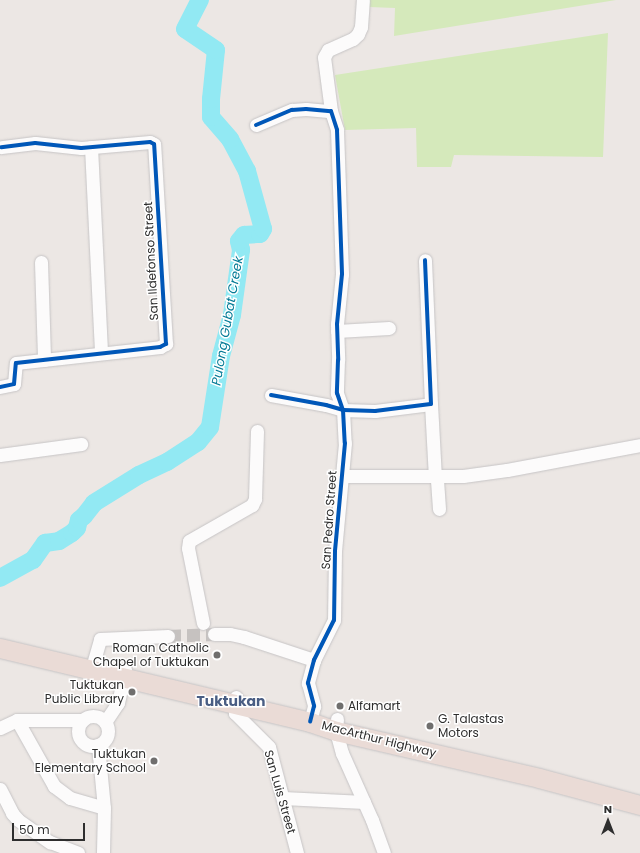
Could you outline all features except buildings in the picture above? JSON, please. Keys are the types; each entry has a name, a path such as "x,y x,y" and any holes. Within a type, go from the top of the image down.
{"highway":[{"name":"MacArthur Highway","path":"0,639 92,666 311,717 640,805"},
{"name":"MacArthur Highway","path":"0,648 92,666"},
{"name":"MacArthur Highway","path":"337,725 594,782 640,795"}],"street":[{"name":"San Pedro Street","path":"311,717 314,706 308,683 314,660 334,620 335,551 346,443 343,410 337,393 337,331 342,274 337,130 331,111 324,57 328,50 353,39 358,34 361,28 363,0"},
{"path":"256,125 292,110 306,109 331,111"},
{"name":"San Ildefonso Street","path":"0,387 14,384 16,363 160,348 166,344 154,144 150,142 81,148 35,143 1,147"},
{"path":"91,147 101,353"},
{"path":"425,260 435,477 438,480 439,509"},
{"path":"41,262 44,360"},
{"path":"337,331 389,328"},
{"path":"271,395 326,405 343,410 375,411 431,404"},
{"path":"204,622 188,548 189,541 252,505 255,499 257,431"},
{"path":"0,456 81,444"},
{"path":"342,476 463,476 507,470 640,445"},
{"path":"214,634 230,634 244,637 314,660"},
{"path":"92,666 100,639 168,636"},
{"path":"105,722 118,703 124,674"},
{"name":"San Luis Street","path":"235,700 235,713 269,747 298,853"},
{"path":"88,717 97,717 105,722 108,732 107,738 98,745 89,746 80,740 78,732 83,720 88,717"},
{"path":"0,728 17,720 83,720"},
{"path":"17,720 54,786 70,798 104,808"},
{"path":"337,725 342,753 364,802 384,853"},
{"path":"98,745 104,808 102,853"},
{"path":"0,789 12,813 18,820 50,842 78,853"},
{"path":"283,798 364,802"}],"green space":[{"path":"369,0 616,0 394,36 395,8 369,7"},
{"path":"608,33 603,157 454,155 451,167 417,167 416,128 345,130 335,75"}],"waterway":[{"name":"Pulong Gubat Creek","path":"0,578 33,560 45,543 59,541 72,533 77,528 79,520 94,503 139,475 167,462 198,442 210,427 221,356 232,315 241,250 239,241 244,235 260,234 263,229 247,171 230,139 211,117 211,99 216,50 185,29 200,0"}],"tunnel":[{"path":"168,636 214,634"}],"cycle path":[{"path":"256,125 292,110 306,109 331,111 337,130 342,274 337,324 337,393 343,410 375,411 431,404 425,260"},
{"path":"0,387 14,384 16,363 160,347 166,344 154,144 150,142 81,148 35,143 1,147"},
{"path":"271,395 326,405 343,410 345,443 335,551 334,620 314,660 308,683 314,706 310,722"}],"place":[{"name":"Roman Catholic Chapel of Tuktukan","path":"217,655"},
{"name":"Tuktukan Public Library","path":"132,692"},
{"name":"Alfamart","path":"340,706"},
{"name":"G. Talastas Motors","path":"430,726"},
{"name":"Tuktukan Elementary School","path":"154,761"}],"district":[{"name":"Tuktukan","path":"231,701"}]}
